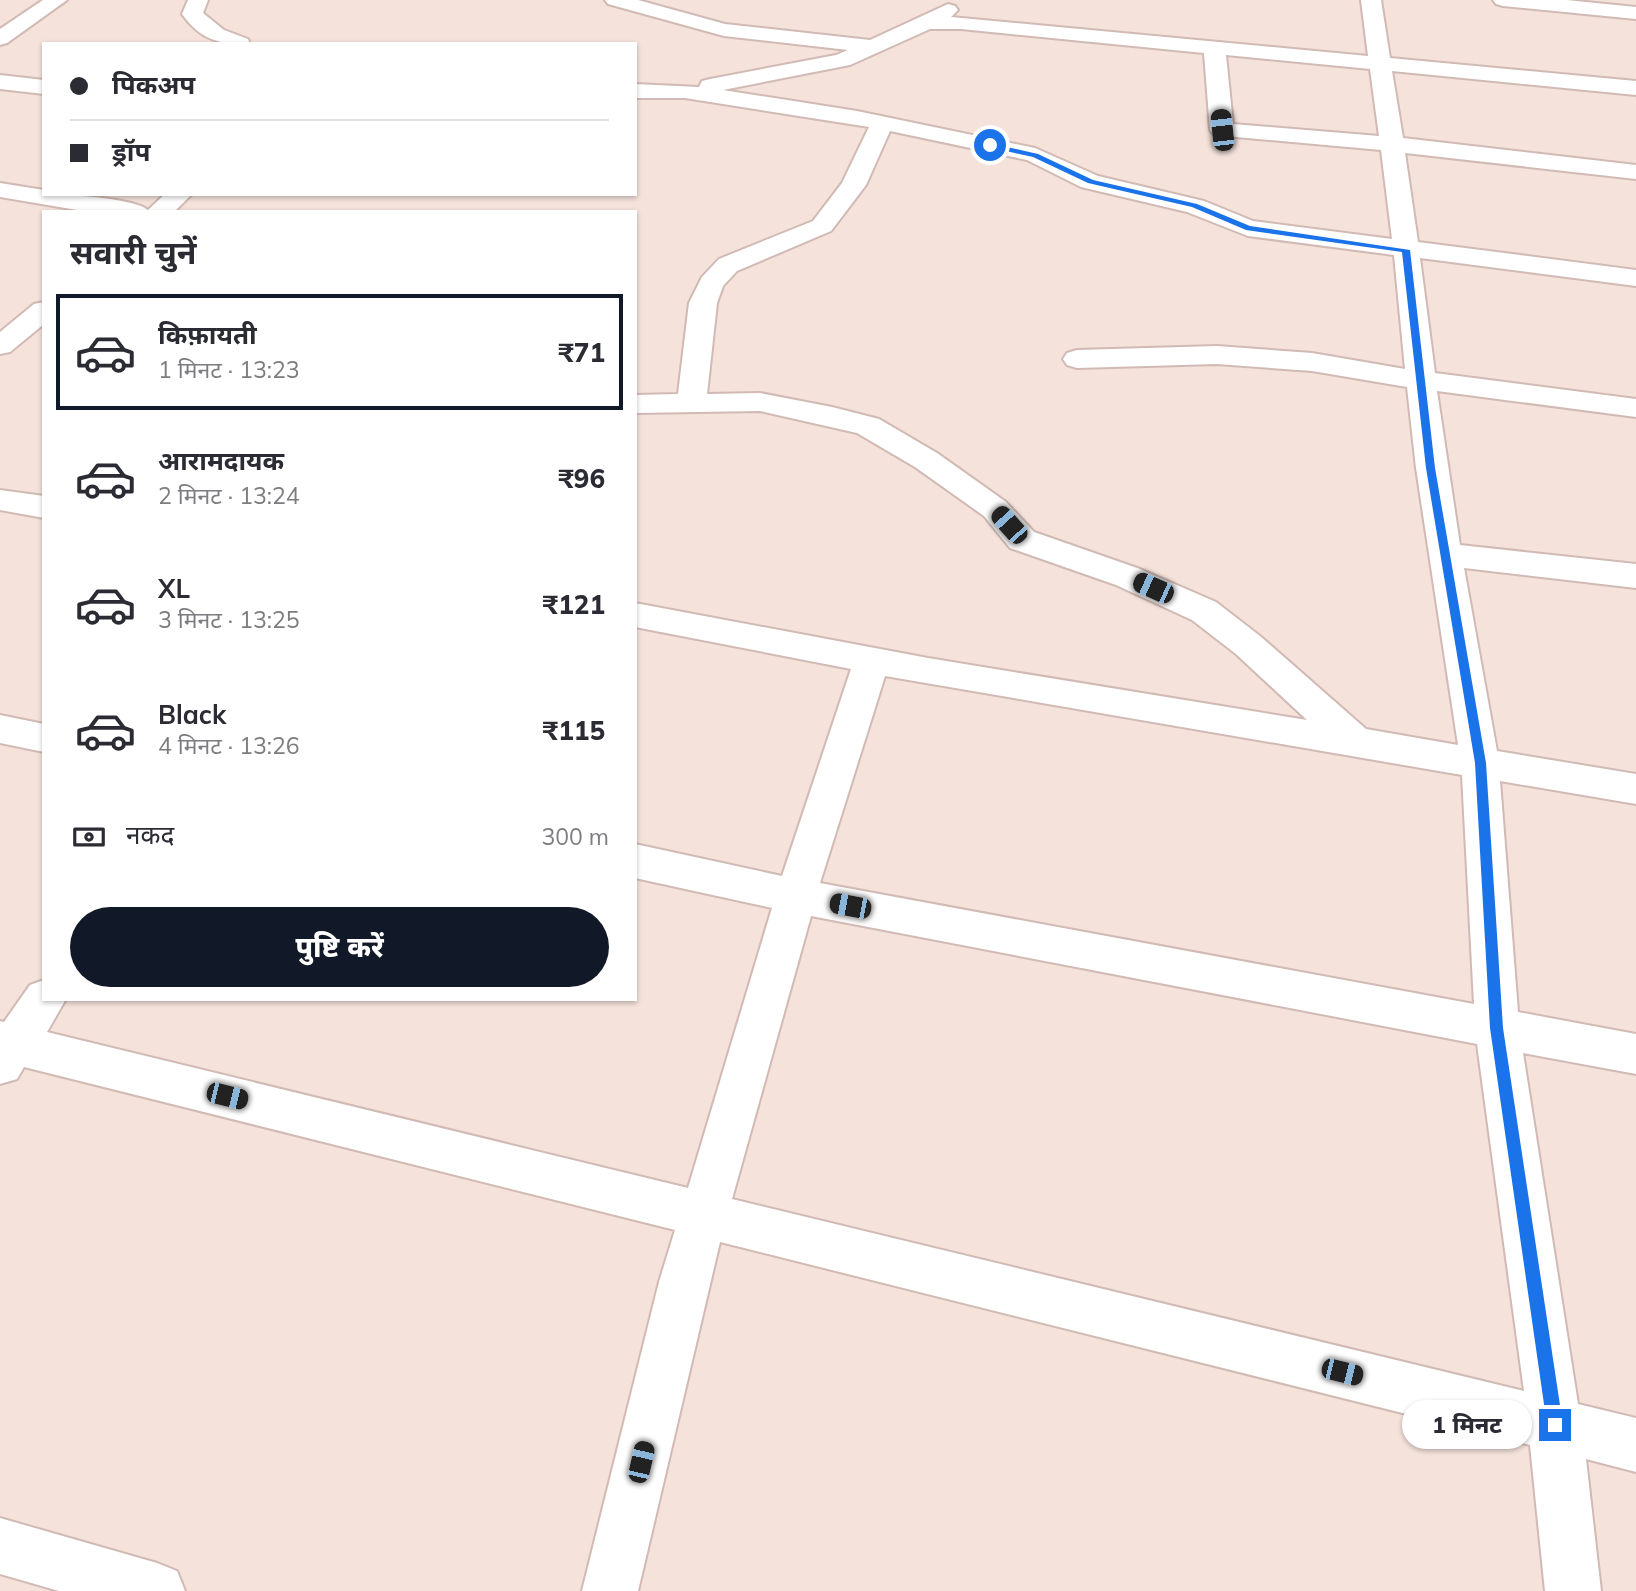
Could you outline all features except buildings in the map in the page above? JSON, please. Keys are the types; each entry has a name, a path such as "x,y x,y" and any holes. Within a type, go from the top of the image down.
{"street":[{"path":"0,39 55,0"},
{"path":"198,0 192,14 217,34 235,42"},
{"path":"615,0 723,30 876,46"},
{"path":"685,91 842,61 926,23 964,0"},
{"path":"1371,0 1406,250 1420,380 1445,555 1480,763 1497,1028 1555,1425 1573,1591"},
{"path":"1503,0 1636,13"},
{"path":"926,23 961,23 1214,46 1636,88"},
{"path":"1214,46 1222,130 1392,144 1636,172"},
{"path":"0,82 42,87"},
{"path":"637,91 685,91 882,123 1035,155 1090,182 1195,206 1248,228 1636,278"},
{"path":"691,404 704,303 711,283 728,265 822,226 854,185 882,123"},
{"path":"0,190 125,210"},
{"path":"161,210 178,196"},
{"path":"0,346 28,322"},
{"path":"1077,359 1217,355 1312,362 1420,380 1636,408"},
{"path":"637,404 760,402 868,426 926,460 995,509 1023,540 1128,577 1204,611 1248,645 1355,742"},
{"path":"0,500 42,507"},
{"path":"1445,555 1636,576"},
{"path":"637,615 872,660 1636,789"},
{"path":"610,1591 684,1282 796,896 872,660"},
{"path":"0,730 42,738"},
{"path":"637,861 796,896 1636,1054"},
{"path":"44,1001 5,1050 704,1213 1636,1445"},
{"path":"0,1546 158,1591"}],"shaded area":[{"path":"0,0 1636,0 1636,1591 0,1591"}],"route":[{"path":"990,145 1035,155 1090,182 1195,206 1248,228 1406,250 1431,468 1480,763 1497,1028 1555,1425"}]}
